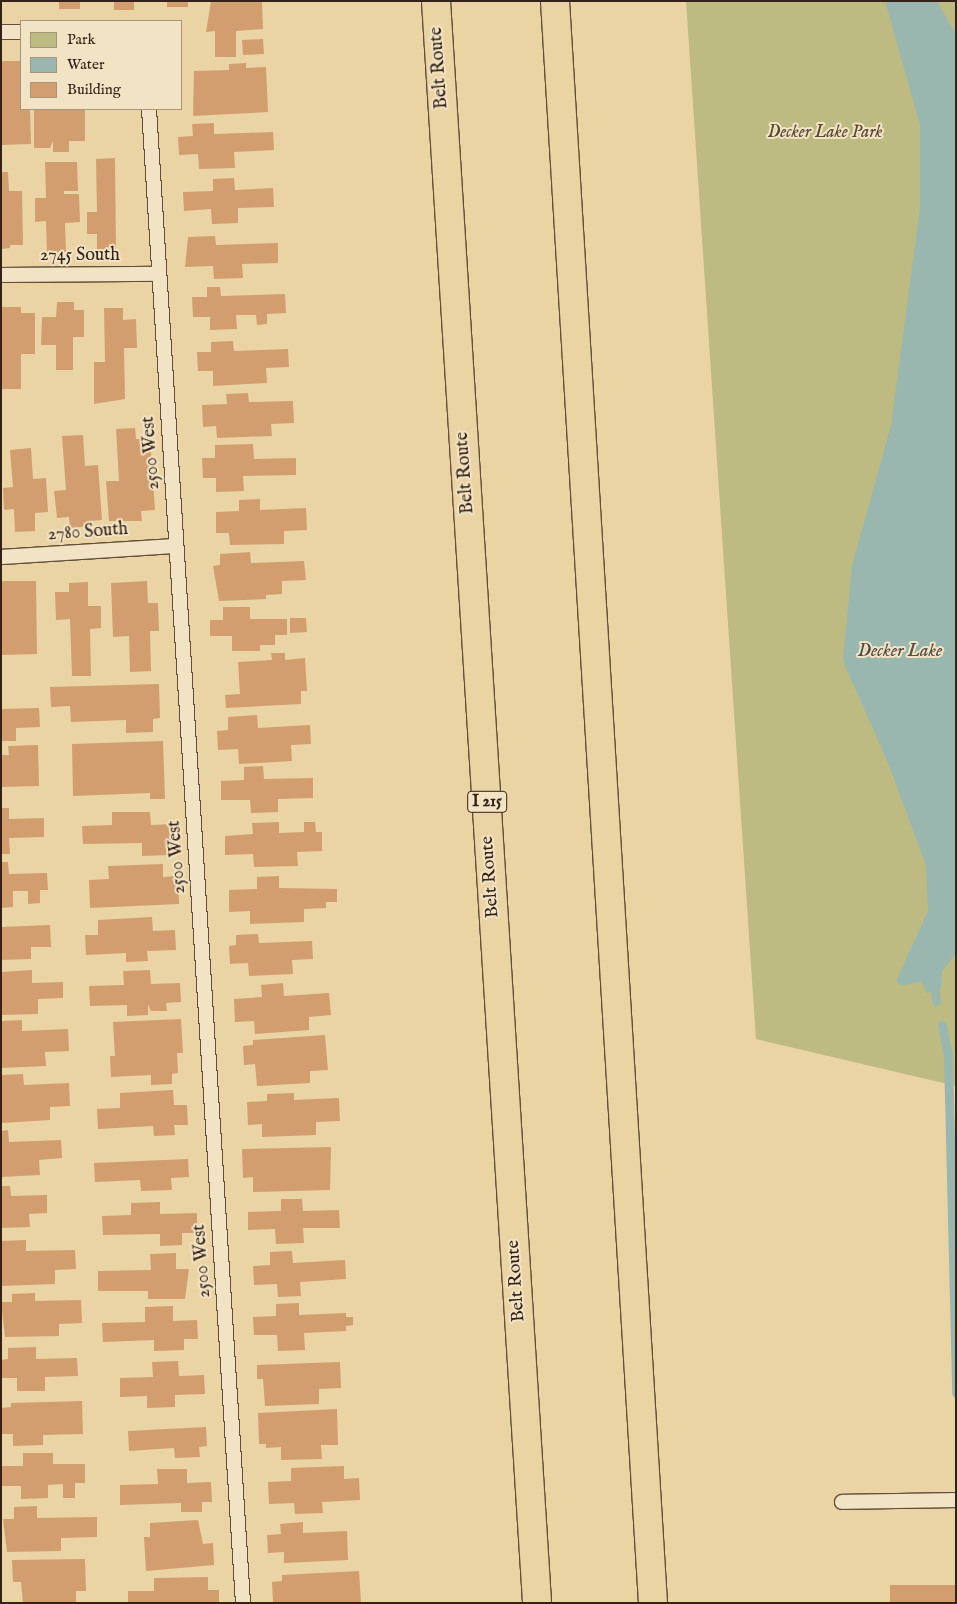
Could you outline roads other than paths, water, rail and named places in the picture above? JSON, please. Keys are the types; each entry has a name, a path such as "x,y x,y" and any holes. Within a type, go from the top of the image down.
{"highway":[{"name":"Belt Route","path":"436,1 537,1603"},
{"path":"555,1 653,1603"}],"lane":[{"path":"1,32 20,32"},
{"name":"2500 West","path":"149,110 243,1603"},
{"name":"2745 South","path":"1,275 159,274"},
{"name":"2780 South","path":"1,557 176,546"},
{"path":"842,1502 956,1500"}],"water":[{"name":"Decker Lake","path":"885,1 937,1 956,35 956,953 942,972 941,989 927,993 921,981 902,986 896,981 928,911 926,865 888,763 843,661 852,566 891,425 920,208 920,125"}],"waterway":[{"path":"935,991 936,1001"},
{"path":"942,1025 948,1055 956,1393"}],"park label":[{"name":"Decker Lake Park","path":"825,133"}]}
